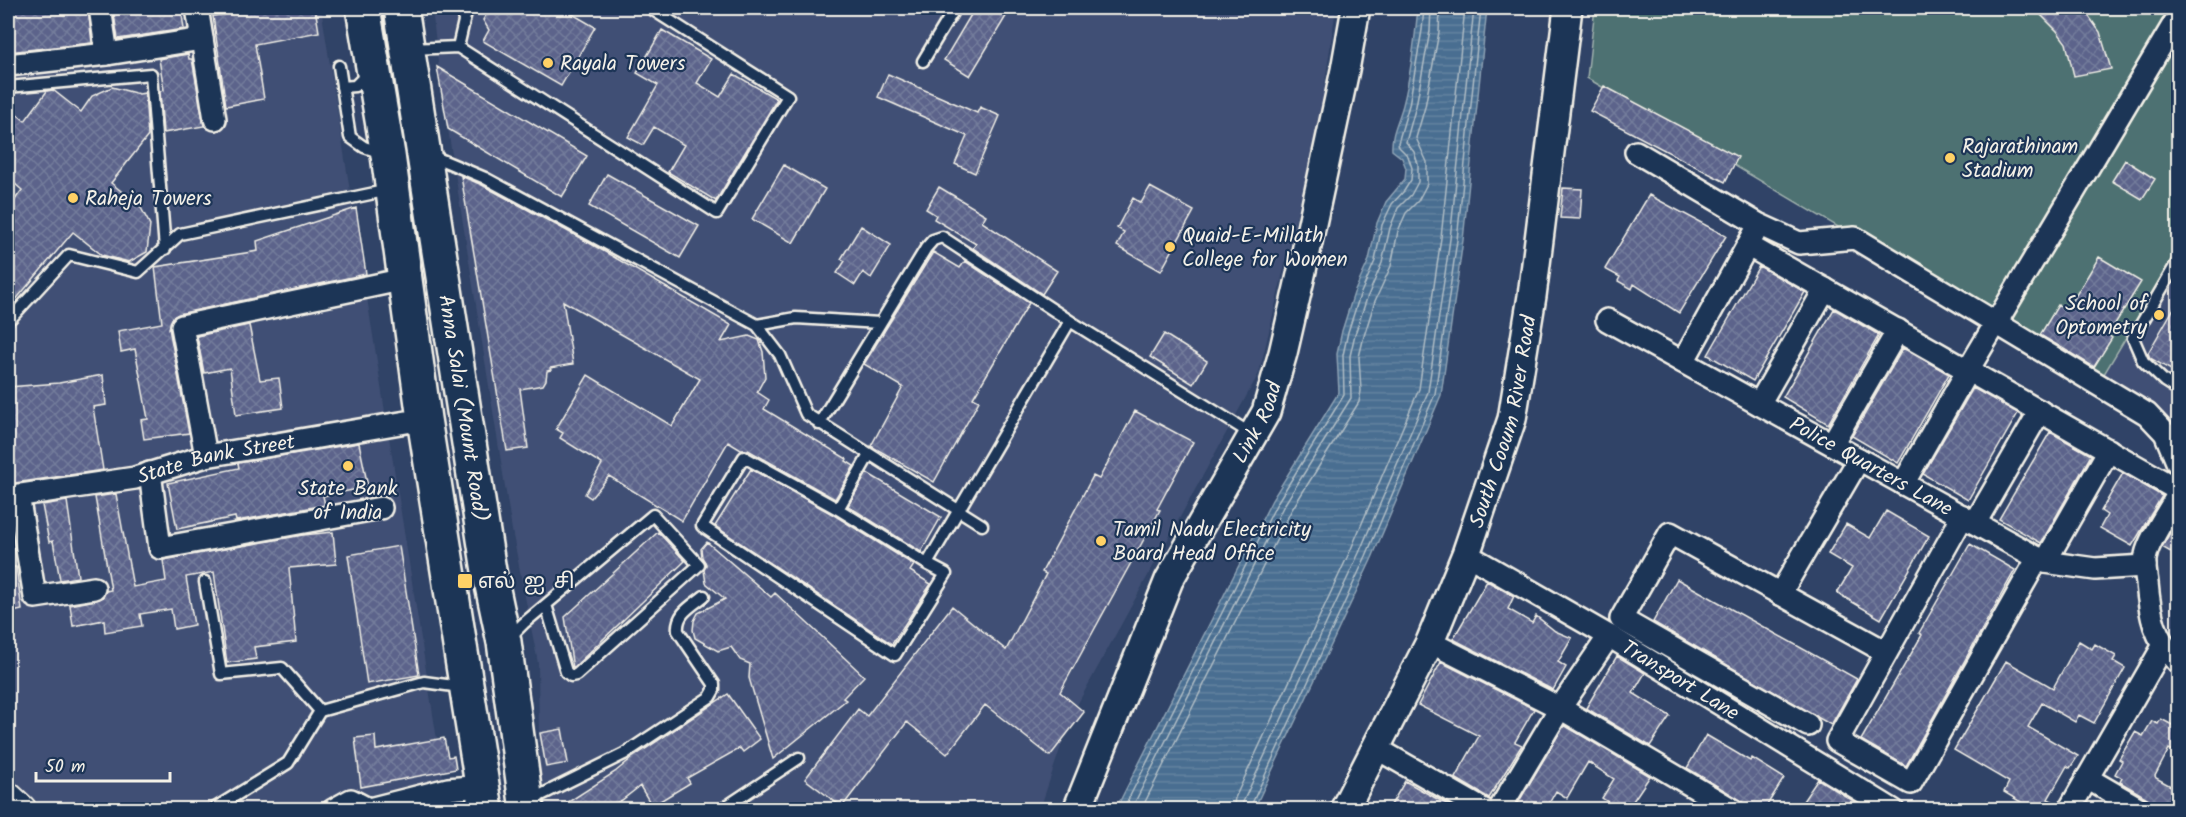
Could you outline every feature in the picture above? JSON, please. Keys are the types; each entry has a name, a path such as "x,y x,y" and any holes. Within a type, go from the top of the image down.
{"main road":[{"name":"Anna Salai (Mount Road)","path":"363,8 388,155 424,419 484,798"},
{"name":"Anna Salai (Mount Road)","path":"401,8 489,570 504,642 527,806"},
{"path":"450,579 489,570"},
{"path":"8,798 21,810"}],"street":[{"path":"100,8 107,54"},
{"path":"197,8 215,119"},
{"name":"Link Road","path":"1077,810 1169,580 1266,412 1283,352 1328,151 1356,8"},
{"name":"South Cooum River Road","path":"1344,810 1430,642 1466,554 1512,419 1532,296 1568,8"},
{"path":"1903,484 1968,370 2178,17"},
{"path":"8,65 107,54 202,39"},
{"path":"1636,152 1758,224 1799,243 1855,238 2147,414 2165,433 2178,464"},
{"path":"1683,362 1749,246 1758,224"},
{"path":"1749,246 2109,450 2178,492 2147,551 2145,566 2152,618 2164,645 2178,662"},
{"path":"206,456 182,326 405,279"},
{"path":"1759,404 1824,289"},
{"name":"Police Quarters Lane","path":"1607,320 2041,560 2095,569 2145,566"},
{"path":"1832,444 1898,330"},
{"path":"2040,411 1886,652 1838,741 1911,783 2041,560 2109,450"},
{"name":"State Bank Street","path":"13,496 135,478 206,456 424,419"},
{"path":"1780,594 1859,459"},
{"path":"150,473 160,548 381,508"},
{"path":"13,496 35,597 94,588"},
{"path":"1808,725 1621,619 1670,533 1886,652"},
{"name":"Transport Lane","path":"1466,554 1609,636 1893,810"},
{"path":"1499,810 1560,708 1609,636"},
{"path":"1430,642 1560,708 1733,810"},
{"path":"2069,810 2164,645"},
{"path":"1376,748 1484,810"},
{"path":"2087,778 2142,810"},
{"path":"333,810 351,800 370,809 447,789 484,798"}],"lane":[{"path":"458,47 468,8"},
{"path":"408,49 458,47 717,213 788,96 650,8"},
{"path":"923,61 955,8"},
{"path":"339,66 350,137 364,147 388,155"},
{"path":"342,87 355,86 373,67"},
{"path":"8,87 151,75 165,249"},
{"path":"424,152 485,178 757,325 780,355 806,414 982,525"},
{"path":"8,319 69,255 138,272 180,234 393,189"},
{"path":"819,424 926,248 933,240 942,237 1070,321 1254,436"},
{"path":"2178,261 2133,338 2143,361 2164,381 2178,390"},
{"path":"757,325 796,318 880,323"},
{"path":"927,564 960,512 1070,321"},
{"path":"838,509 869,455"},
{"path":"744,457 838,509 946,574 895,655 702,526 744,457"},
{"path":"504,642 546,605 653,515 699,565 576,675 571,676 566,672 546,605"},
{"path":"205,582 221,674 282,668 320,711"},
{"path":"527,806 624,754 710,696 714,690 714,684 678,631 677,624 680,615 704,596"},
{"path":"212,810 288,763 320,711 424,682 468,688"},
{"path":"721,810 799,758"}],"shaded area":[{"path":"8,8 321,8 448,809 46,809 8,777"},
{"path":"432,8 1336,8 1319,122 1259,373 1071,716 1040,809 540,809 538,663 512,530 440,79"},
{"name":"School of Optometry","path":"2178,251 2178,428 2101,379"}],"green space":[{"name":"Rajarathinam Stadium","path":"1595,8 2178,8 2178,251 2101,379 1990,317 1587,78"}],"water":[{"path":"1418,8 1487,8 1463,240 1441,395 1372,558 1254,809 1116,809 1272,500 1339,392 1337,354 1342,331 1354,293 1369,260 1377,223 1386,202 1405,179 1406,168 1402,158 1392,150 1392,144 1408,81"}],"building":[{"path":"8,8 88,8 92,43 8,52"},
{"path":"113,8 181,8 184,29 118,39"},
{"path":"263,8 315,8 319,32 255,44 264,99 226,106 213,16"},
{"name":"Rayala Towers","path":"490,8 562,8 595,27 561,86 483,41 489,30 483,20"},
{"path":"975,8 1011,8 970,76 944,60"},
{"path":"2034,8 2083,8 2100,32 2111,69 2074,76 2066,43"},
{"path":"662,30 711,59 697,83 720,97 734,74 777,99 716,201 668,172 684,145 654,127 643,145 628,137 658,85 637,73"},
{"path":"188,54 189,59 192,59 204,126 163,133 160,91 164,90 159,59"},
{"path":"437,67 587,156 562,197 448,129"},
{"path":"888,74 977,113 980,107 1000,116 975,173 955,164 967,136 878,97"},
{"path":"1604,86 1738,157 1725,182 1590,111"},
{"name":"Raheja Towers","path":"112,87 139,94 145,93 148,136 111,183 140,206 150,225 147,252 129,262 102,255 73,232 8,309 8,209 22,190 8,178 8,107 25,121 47,91 53,90 81,112 92,96"},
{"path":"2125,160 2155,179 2142,199 2112,181"},
{"path":"784,165 825,189 793,243 752,219"},
{"path":"607,174 699,226 680,258 589,206"},
{"path":"461,176 593,245 731,325 721,342 749,336 759,340 763,352 765,377 757,392 769,400 764,409 847,459 846,461 854,466 835,499 748,450 741,450 728,442 682,521 609,476 591,498 585,494 602,464 560,438 563,433 556,429 588,375 672,426 700,379 563,301 573,364 550,368 543,385 520,389 528,448 507,451"},
{"path":"939,187 986,215 982,222 1057,271 1042,294 973,248 976,244 934,219 936,215 926,209"},
{"path":"1150,187 1194,211 1161,271 1117,246 1124,232 1117,228 1133,198 1141,203"},
{"path":"1563,188 1582,189 1580,219 1560,218"},
{"path":"1649,195 1726,236 1679,313 1634,284 1632,289 1618,281 1620,277 1605,269"},
{"path":"356,208 366,274 173,317 169,328 189,433 144,439 141,420 148,419 135,349 121,352 118,331 162,323 155,267 258,251 257,241"},
{"path":"861,226 891,245 871,278 863,272 855,285 837,273 845,261 841,259"},
{"path":"933,252 960,268 965,261 1029,303 973,398 979,401 934,482 871,446 903,387 864,364"},
{"path":"2099,257 2141,282 2108,335 2112,338 2094,367 2040,335 2058,305 2067,310"},
{"path":"1759,266 1805,292 1753,381 1708,355"},
{"path":"2178,301 2178,374 2150,358 2148,353"},
{"path":"1834,309 1879,335 1828,424 1783,397"},
{"path":"249,325 260,380 279,378 283,408 236,415 230,368 204,373 197,336"},
{"path":"1164,334 1207,361 1193,384 1150,357"},
{"path":"1903,348 1949,374 1898,463 1852,436"},
{"path":"103,375 106,405 93,407 103,470 8,484 8,387 59,383"},
{"path":"1973,388 2018,413 1968,500 1923,474"},
{"path":"1135,411 1193,442 1157,509 1160,510 1060,692 1084,712 1050,756 985,705 947,754 907,722 842,807 805,779 858,709 867,716 952,606 1006,650 1046,574 1042,572 1093,476 1099,479"},
{"path":"2050,432 2091,455 2041,543 1999,519"},
{"path":"359,443 368,487 323,496 325,505 236,521 235,517 177,529 168,483 239,468 238,463"},
{"path":"751,469 834,515 914,565 910,571 931,584 892,644 715,526"},
{"path":"867,473 941,517 921,552 848,506"},
{"path":"2123,473 2162,496 2132,546 2100,528 2107,515 2101,511"},
{"path":"116,494 133,587 166,581 163,560 303,535 333,532 336,564 289,568 296,642 254,647 256,659 227,663 214,572 186,577 194,625 174,629 171,609 140,614 142,626 105,632 104,620 73,626 70,605 102,598 106,591 111,590 95,497"},
{"path":"67,501 78,577 60,580 53,541 49,542 42,505"},
{"path":"1886,511 1929,536 1881,619 1837,593 1852,568 1828,554 1846,524 1870,538"},
{"path":"2178,519 2178,546 2174,554 2162,547"},
{"path":"658,532 685,561 573,668 565,617"},
{"path":"707,542 771,597 775,593 864,676 843,698 846,700 773,759 749,678 750,664 740,660 731,647 718,651 695,638 694,621 698,613 725,599 706,583 704,570 706,564 701,549"},
{"path":"1970,544 2015,570 1906,766 1861,740 1922,635 1919,633"},
{"path":"399,546 419,675 367,684 348,555"},
{"path":"8,567 16,567 22,610 8,613"},
{"path":"1677,579 1857,679 1831,725 1653,622"},
{"path":"1487,581 1514,596 1508,609 1532,623 1536,616 1555,631 1572,638 1558,662 1566,667 1553,690 1453,639"},
{"path":"2079,641 2092,649 2095,644 2116,656 2113,661 2125,668 2094,723 2079,715 2075,722 2042,703 2028,727 2078,756 2070,768 2067,766 2048,799 2058,804 2056,810 2034,810 2004,792 2009,782 1954,750 2006,661 2053,688"},
{"path":"1617,656 1645,673 1633,693 1670,716 1650,746 1586,708"},
{"path":"1441,662 1534,709 1515,742 1522,745 1489,798 1455,778 1479,736 1418,705"},
{"path":"728,694 760,739 743,752 740,748 687,778 690,783 652,806 640,786 622,800 602,810 556,810 615,772 632,758"},
{"path":"2161,719 2178,728 2178,740 2173,751 2169,749 2155,776 2178,790 2178,810 2155,810 2149,799 2120,782 2122,778 2115,774 2122,761 2119,759 2135,732 2143,736 2152,721 2158,724"},
{"path":"1564,725 1650,776 1627,810 1620,810 1602,798 1614,779 1588,762 1567,798 1556,791 1547,807 1541,804 1537,810 1529,810 1518,803"},
{"path":"562,729 568,763 546,767 540,733"},
{"path":"1706,735 1750,761 1752,758 1784,778 1764,810 1746,810 1739,799 1687,768"},
{"path":"375,736 376,750 444,738 448,757 454,756 456,769 361,787 355,738"},
{"path":"1818,779 1868,810 1797,810"},
{"path":"1405,781 1441,801 1458,810 1388,810"}],"place":[{"name":"Rayala Towers","path":"548,63"},
{"name":"Rajarathinam Stadium","path":"1950,158"},
{"name":"Raheja Towers","path":"73,198"},
{"name":"Quaid-E-Millath College for Women","path":"1170,247"},
{"name":"School of Optometry","path":"2159,315"},
{"name":"State Bank of India","path":"348,466"},
{"name":"Tamil Nadu Electricity Board Head Office","path":"1101,541"},
{"name":"எல் ஐ சி","path":"465,581"}]}
